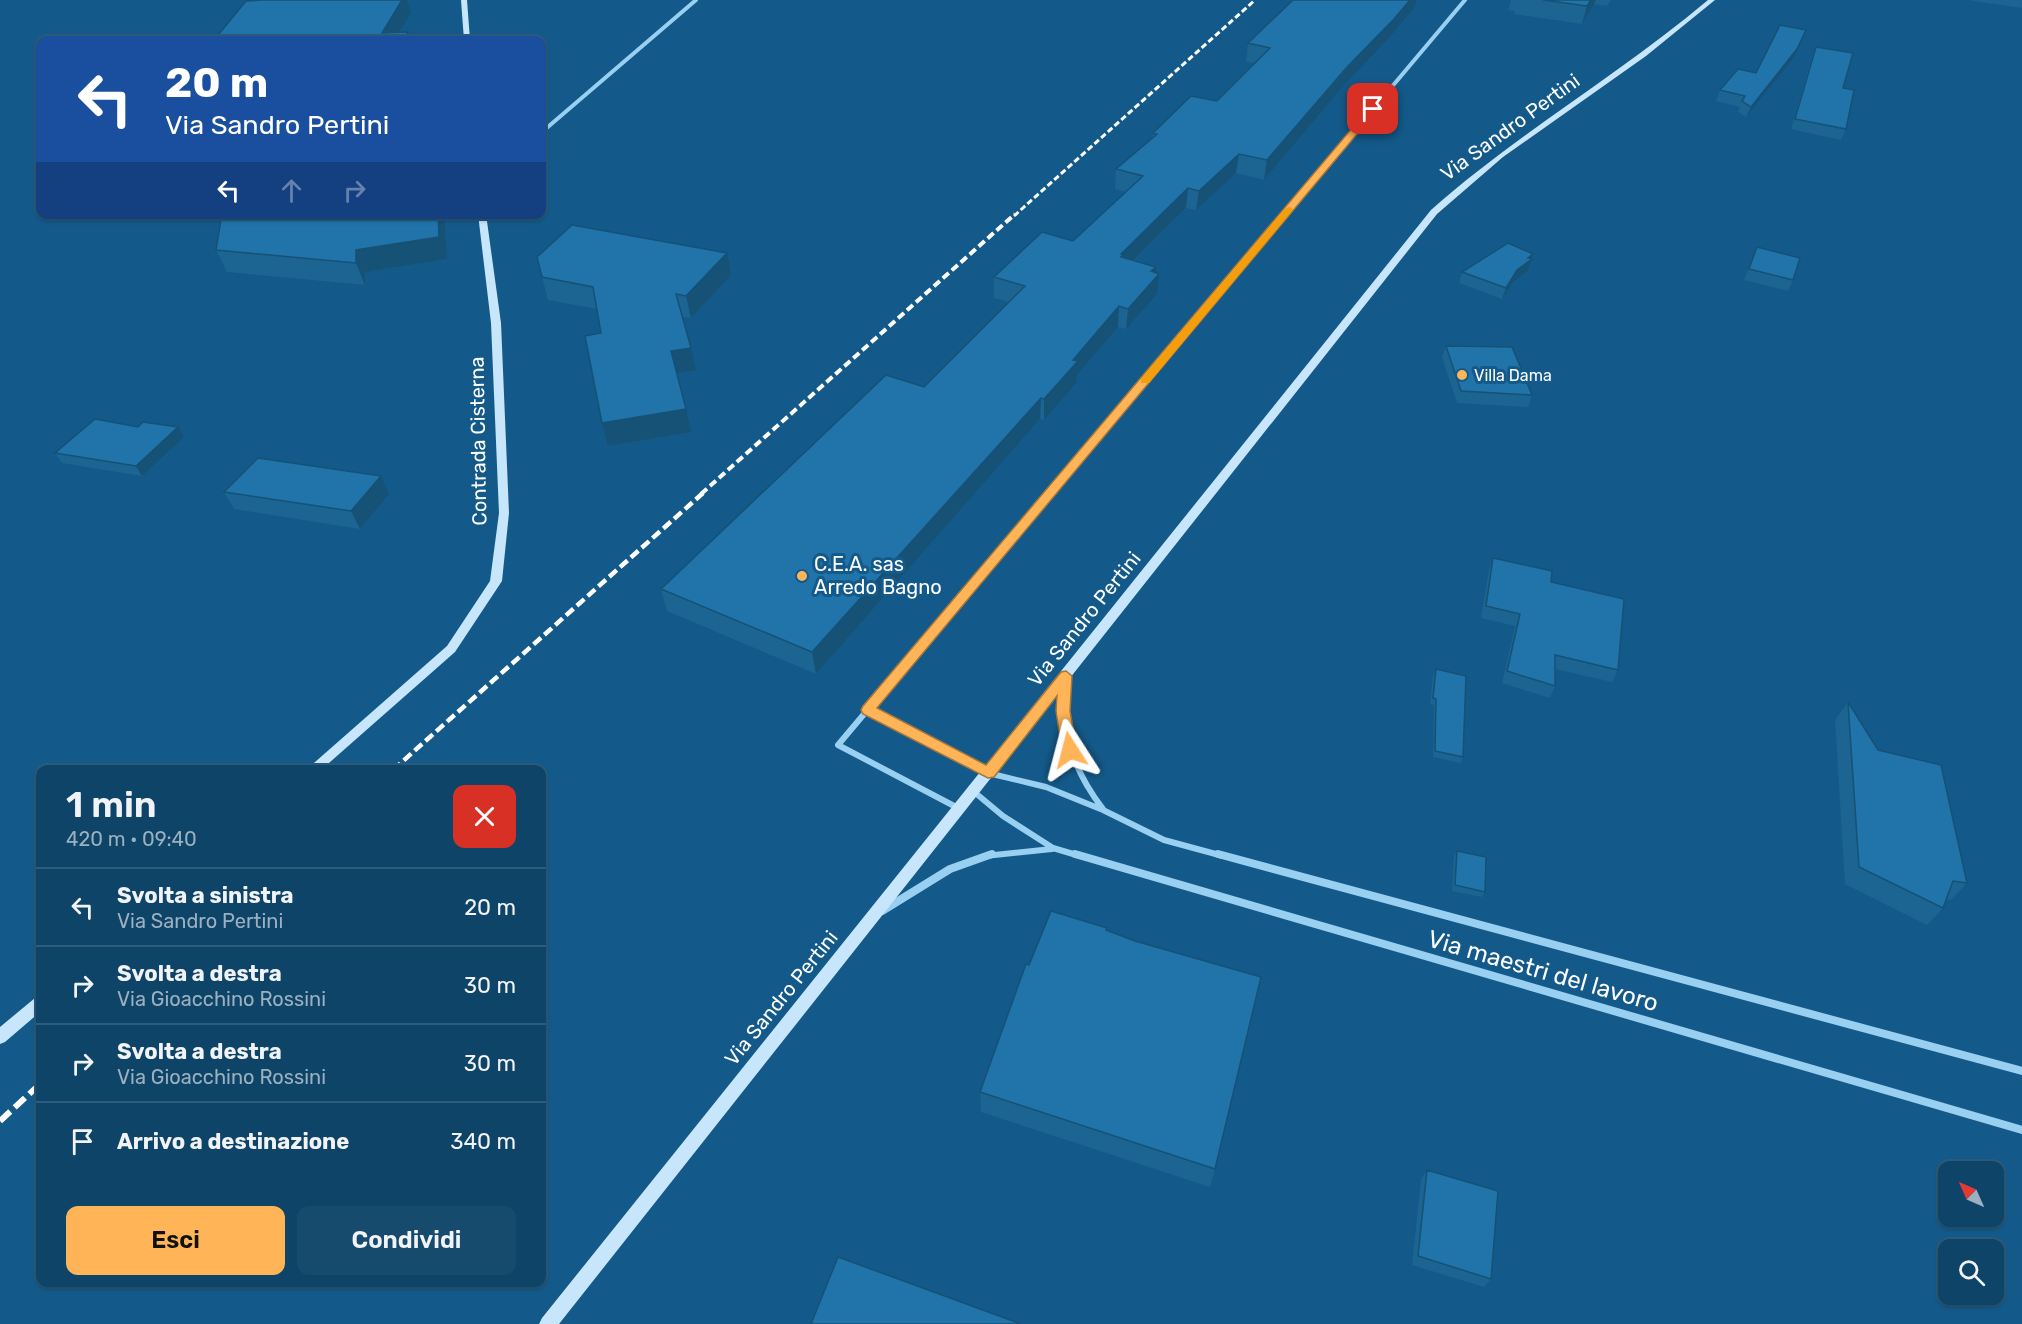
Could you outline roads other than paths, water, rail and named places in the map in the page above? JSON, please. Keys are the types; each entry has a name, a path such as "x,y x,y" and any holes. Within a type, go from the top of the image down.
{"main road":[{"path":"464,0 467,36"},
{"name":"Via Sandro Pertini","path":"548,1324 1434,212 1464,183 1492,161 1645,55 1712,0"},
{"name":"Contrada Cisterna","path":"318,765 451,649 496,581 504,513 496,323 483,219"},
{"path":"0,1037 36,1006"}],"street":[{"path":"546,129 696,0"},
{"path":"958,809 838,745 1465,0"},
{"name":"Via maestri del lavoro","path":"1066,676 1063,711 1070,750 1084,787 1103,810"},
{"name":"Via maestri del lavoro","path":"868,710 988,773 1046,787 1103,810 1164,840 2022,1071"},
{"name":"Via maestri del lavoro","path":"973,791 1002,816 1053,849 2022,1130"},
{"name":"Via maestri del lavoro","path":"872,918 944,873 974,859 1010,851 1053,849"}],"railway":[{"path":"1014,216 1255,0"},
{"path":"701,494 1015,214"},
{"path":"399,765 703,493"},
{"path":"0,1121 36,1088"}],"place":[{"name":"Villa Dama","path":"1462,375"},
{"name":"C.E.A. sas Arredo Bagno","path":"802,576"}]}
